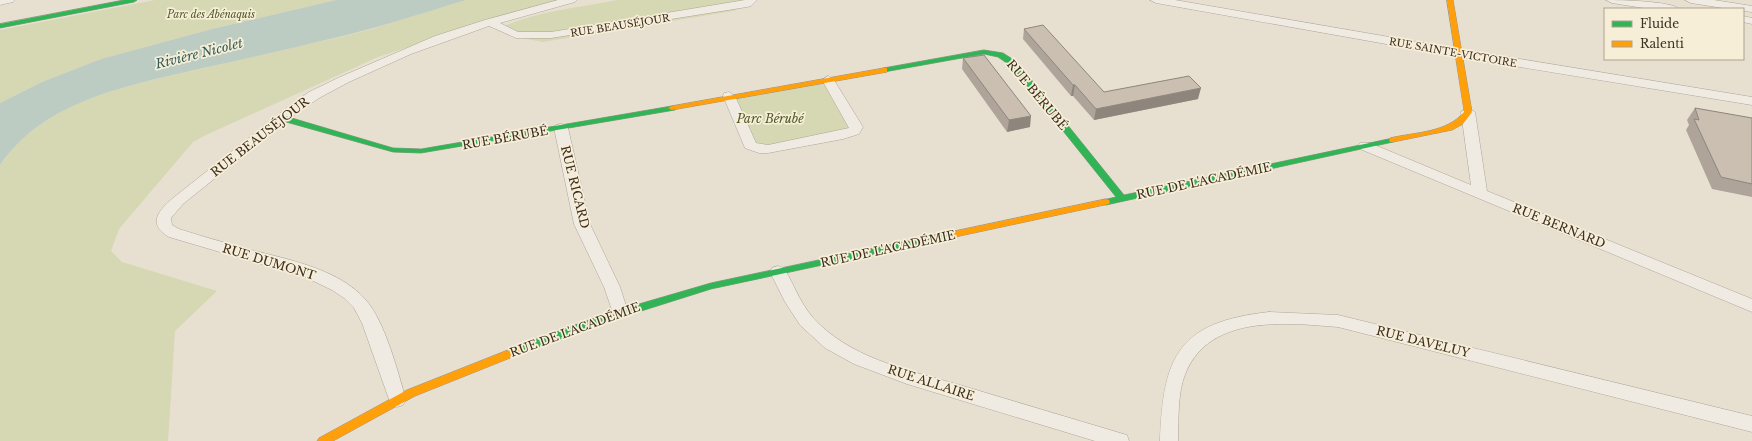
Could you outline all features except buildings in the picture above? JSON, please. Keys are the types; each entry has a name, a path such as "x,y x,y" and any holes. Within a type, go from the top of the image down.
{"street":[{"path":"0,2 9,0"},
{"path":"0,26 134,0"},
{"name":"RUE BEAUSÉJOUR","path":"165,230 162,225 164,217 173,206 282,118 313,96 379,63 489,22 571,0"},
{"name":"RUE BEAUSÉJOUR","path":"489,22 516,35 551,36 747,4 751,0"},
{"name":"RUE SAINTE-VICTOIRE","path":"1156,0 1459,53 1752,101"},
{"path":"1450,0 1480,194"},
{"path":"1612,0 1666,8"},
{"path":"1691,0 1752,9"},
{"name":"RUE BÉRUBÉ","path":"282,118 393,150 450,147 561,128 729,96 984,52 996,53 1005,57 1014,64 1122,199"},
{"path":"729,96 750,145 758,149 768,149 843,135 854,131 856,127 828,80"},
{"name":"RUE DE L'ACADÉMIE","path":"323,441 397,400 433,383 620,312 728,281 778,272 1449,128 1460,122 1468,112"},
{"name":"RUE RICARD","path":"561,128 582,224 612,287 620,312"},
{"name":"RUE BERNARD","path":"1365,146 1752,306"},
{"name":"RUE DUMONT","path":"165,230 301,270 326,280 347,293 360,305 370,323 390,376 397,400"},
{"name":"RUE ALLAIRE","path":"778,272 786,293 798,312 831,343 852,355 915,379 1120,441"},
{"name":"RUE DAVELUY","path":"1169,441 1172,392 1177,371 1188,350 1207,335 1231,324 1264,318 1287,317 1338,321 1752,424"}],"green space":[{"name":"Parc des Abénaquis","path":"155,0 336,0 212,29 101,59 42,82 0,103 0,30"},
{"path":"466,0 559,0 531,7 378,57 206,135 193,142 119,229 111,251 122,262 217,291 175,331 168,441 0,441 0,165 19,142 41,124 66,109 120,88 357,33"},
{"path":"617,0 746,0 745,7 733,11 543,42 501,31 500,28 514,22 543,14"},
{"name":"Parc Bérubé","path":"828,80 856,127 759,149 729,96"}],"water":[{"name":"Rivière Nicolet","path":"336,0 466,0 362,31 144,82 89,99 40,125 19,143 0,165 0,103 42,82 101,59 212,29"}],"traffic: fast":[{"path":"0,26 134,0"},
{"path":"884,70 984,52 1000,55 1014,64 1122,199"},
{"path":"282,118 393,150 421,151 672,108"},
{"path":"1106,202 1393,140"},
{"path":"516,351 612,316 711,286 955,234"}],"traffic: slow":[{"path":"1393,140 1449,128 1460,122 1468,112 1450,0"},
{"path":"672,108 884,70"},
{"path":"955,234 1106,202"},
{"path":"323,441 411,393 516,351"}]}
